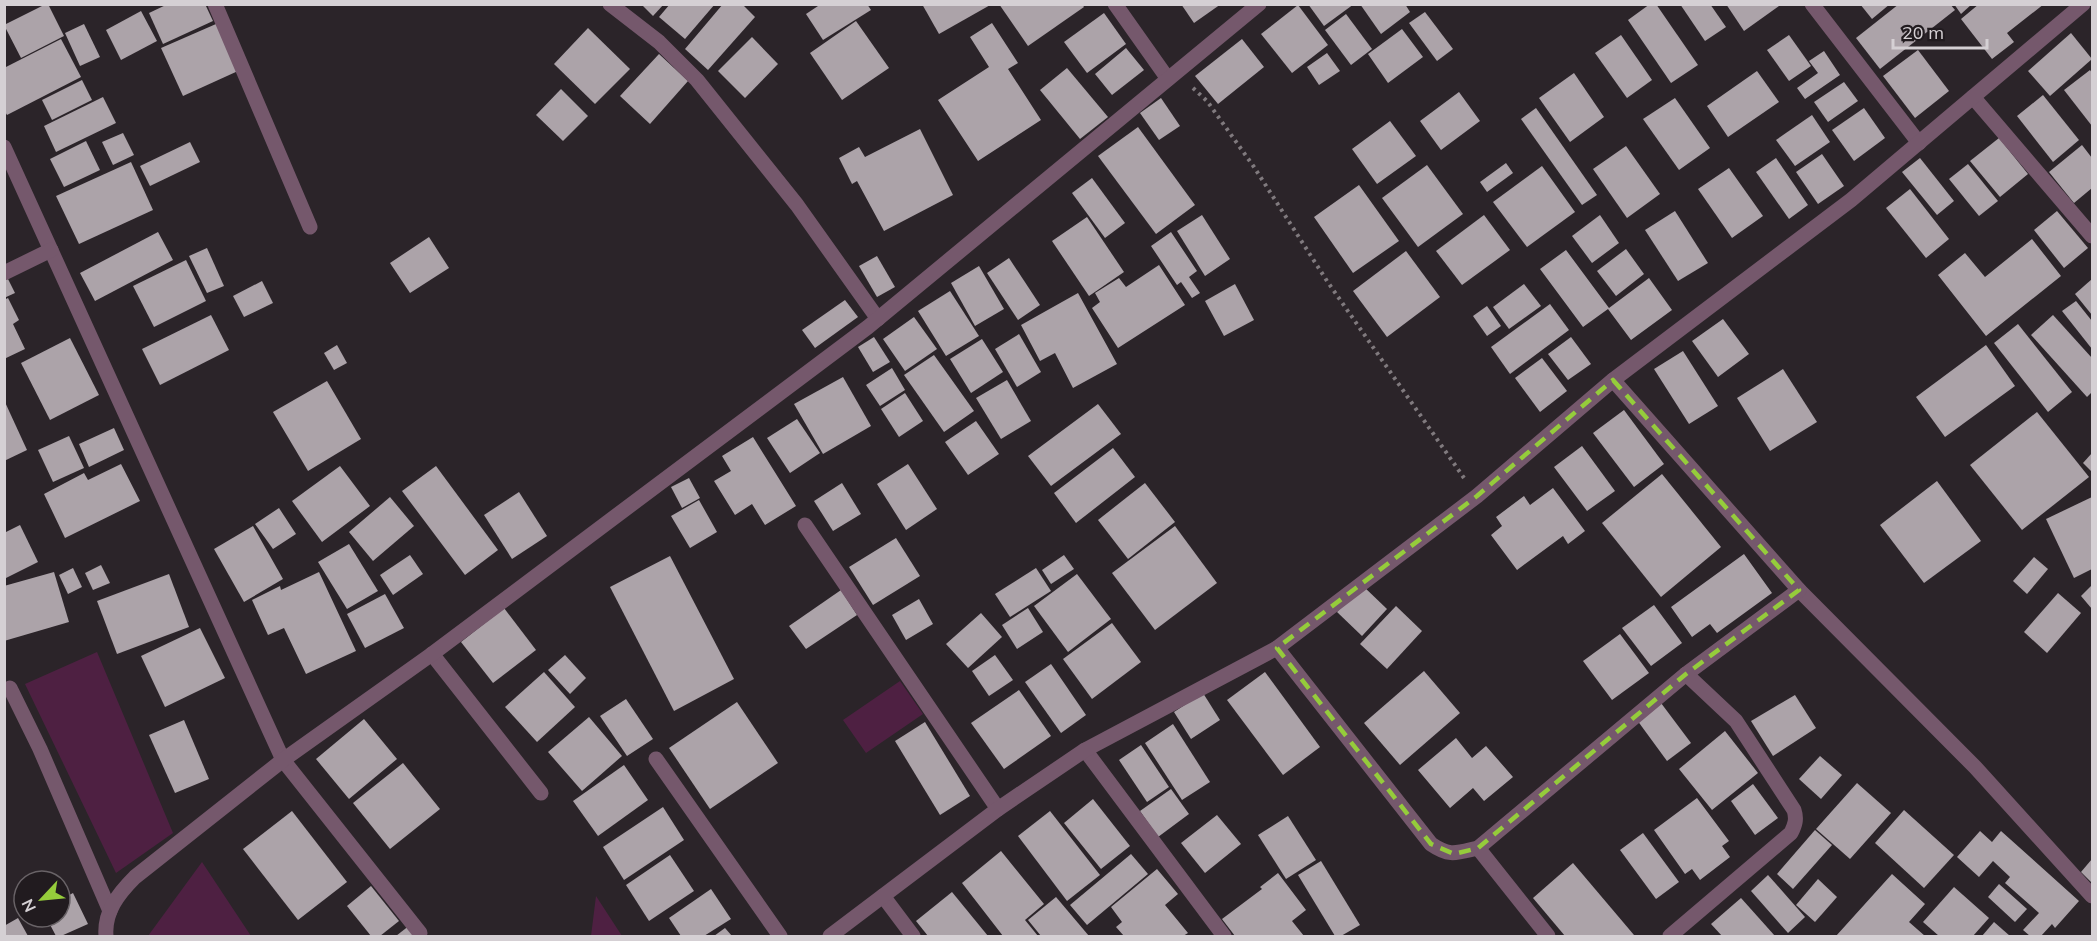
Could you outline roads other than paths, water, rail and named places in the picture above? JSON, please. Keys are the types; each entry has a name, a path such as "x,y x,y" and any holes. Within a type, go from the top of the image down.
{"street":[{"path":"215,4 310,227"},
{"path":"610,4 659,42 697,80 797,205 878,319"},
{"path":"1115,4 1168,79"},
{"path":"106,936 110,910 119,893 135,877 283,760 432,654 878,319 1259,4"},
{"path":"1812,4 1919,143"},
{"path":"830,936 998,809 1084,750 1277,648 1477,496 1613,380 1851,200 1973,97 2074,7"},
{"path":"1973,97 2092,236"},
{"path":"4,147 283,760 420,933"},
{"path":"4,273 51,250"},
{"path":"1613,380 1799,590 1974,767 2092,896"},
{"path":"805,525 998,809"},
{"path":"1277,648 1431,844 1443,852 1454,854 1478,848 1686,674 1799,590"},
{"path":"432,654 541,793"},
{"path":"1670,936 1791,833 1796,816 1736,721 1686,674"},
{"path":"9,688 40,749 110,910"},
{"path":"1084,750 1224,936"},
{"path":"656,759 780,936"},
{"path":"1478,848 1548,936"},
{"path":"883,896 913,936"}]}
